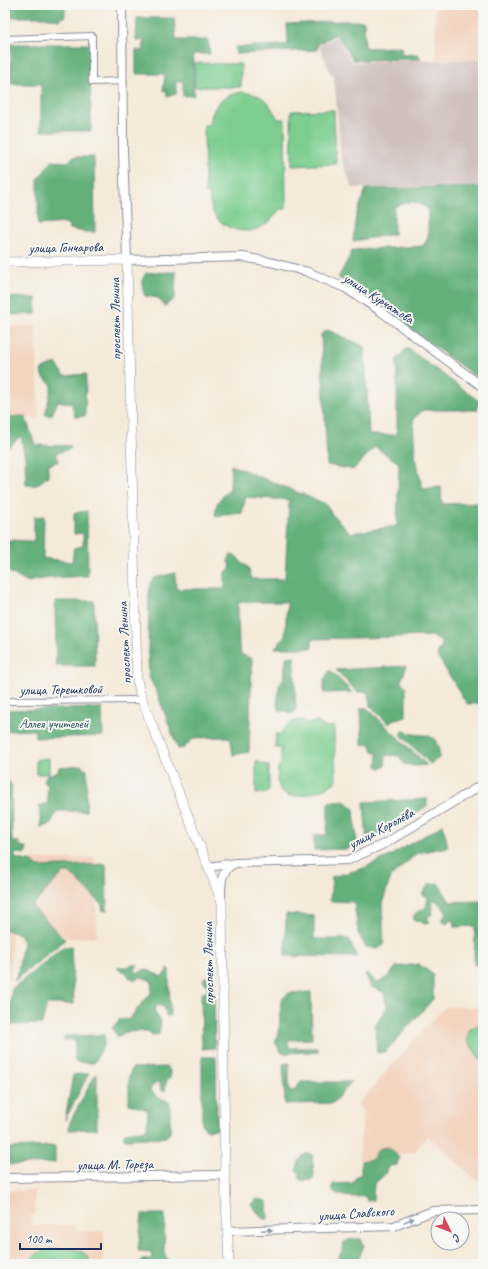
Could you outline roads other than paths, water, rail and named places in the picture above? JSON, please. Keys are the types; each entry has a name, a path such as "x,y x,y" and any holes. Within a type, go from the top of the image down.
{"main road":[{"name":"улица Гончарова","path":"5,262 128,260"},
{"name":"проспект Ленина","path":"128,260 137,680 142,700 222,902 225,1175 229,1264"}],"street":[{"name":"проспект Ленина","path":"122,5 123,148 128,260"},
{"path":"5,39 92,36 92,82 122,81"},
{"name":"улица Курчатова","path":"128,260 243,258 270,262 308,272 345,288 378,310 483,387"},
{"name":"улица Терешковой","path":"5,702 142,700"},
{"name":"улица Королёва","path":"208,867 236,863 348,860 384,844 483,784"},
{"path":"222,902 221,887 223,876 227,868 236,863"},
{"name":"улица М. Тореза","path":"5,1178 225,1175"},
{"name":"улица Славского","path":"228,1231 394,1226 433,1211 483,1210"}],"park label":[{"name":"Аллея учителей","path":"54,723"}]}
